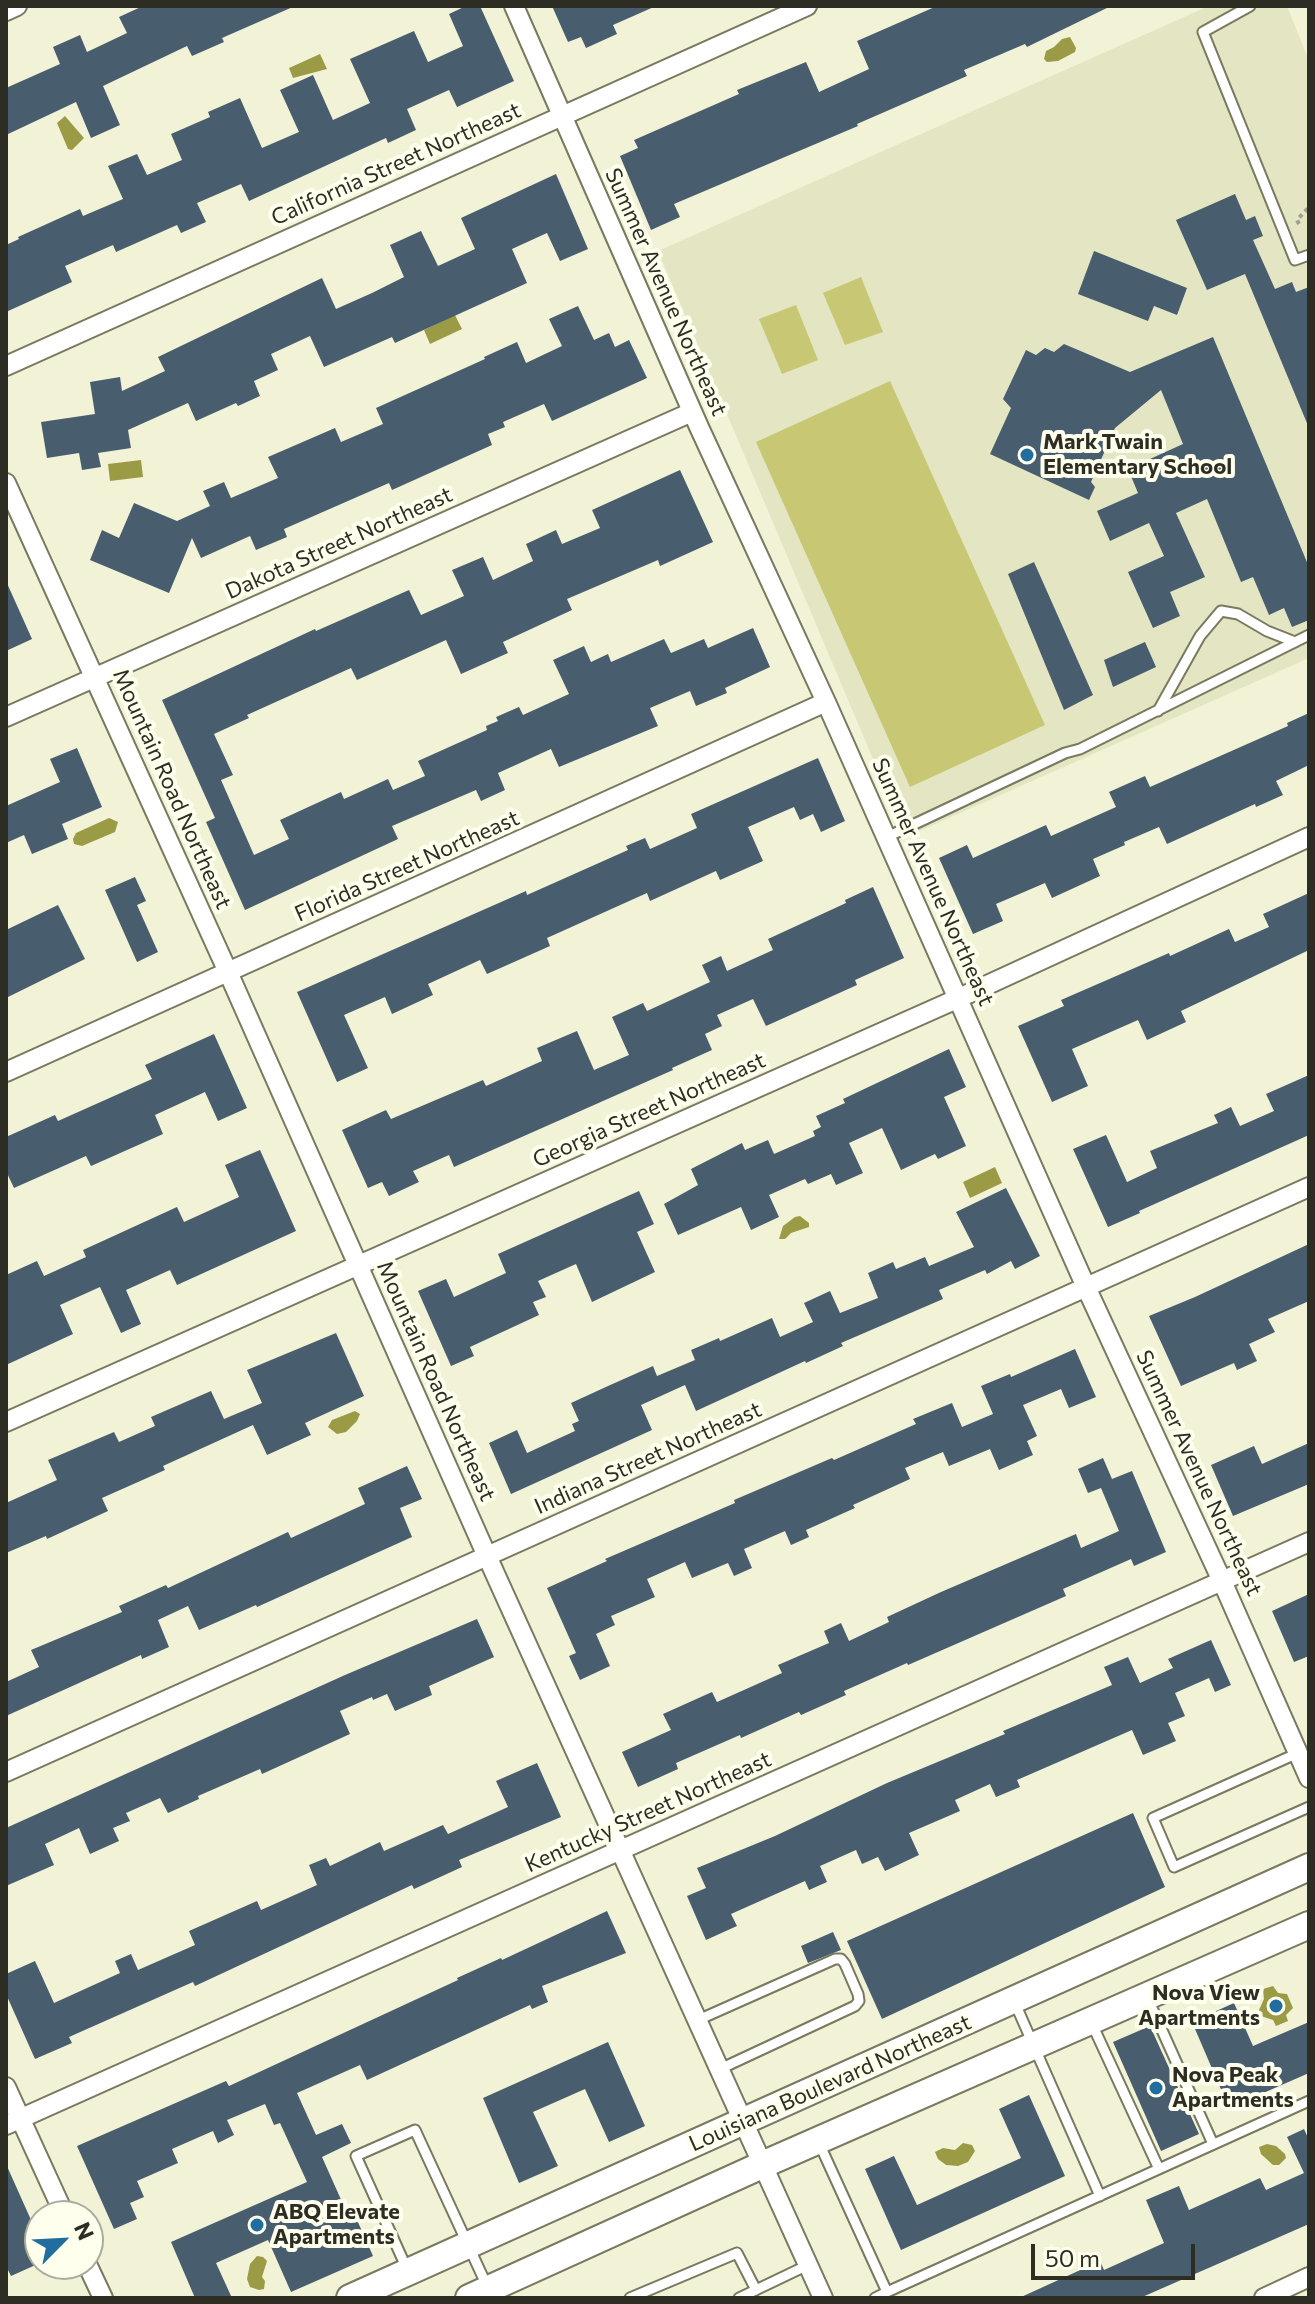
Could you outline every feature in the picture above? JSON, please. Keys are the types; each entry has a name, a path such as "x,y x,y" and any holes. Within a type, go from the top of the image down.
{"main road":[{"name":"Louisiana Boulevard Northeast","path":"350,2298 1309,1867"},
{"path":"478,2294 818,2140 1309,1925"}],"street":[{"path":"6,11 17,6"},
{"name":"Summer Avenue Northeast","path":"514,6 692,412 887,837 1086,1287 1303,1757 1309,1778"},
{"name":"California Street Northeast","path":"6,366 807,6"},
{"name":"Dakota Street Northeast","path":"6,717 692,412"},
{"name":"Mountain Road Northeast","path":"6,483 823,2298"},
{"name":"Florida Street Northeast","path":"6,1072 826,702"},
{"name":"Georgia Street Northeast","path":"6,1422 959,998 1309,837"},
{"name":"Indiana Street Northeast","path":"6,1772 1309,1187"},
{"name":"Kentucky Street Northeast","path":"13,2122 1309,1542"},
{"path":"6,2087 13,2122 56,2200"},
{"path":"1264,2298 1309,2277"}],"lane":[{"path":"1250,6 1203,32 1295,260 1309,255"},
{"path":"1158,711 1200,636 1221,611 1238,614 1267,631 1295,642"},
{"path":"887,837 1158,711 1309,635"},
{"path":"1303,1757 1153,1818 1174,1867 1309,1807"},
{"path":"698,2020 835,1959 841,1959 845,1964 858,1994 859,2001 855,2006 720,2069"},
{"path":"1146,1996 1213,2144"},
{"path":"1013,2001 1100,2196"},
{"path":"1091,2021 1159,2169"},
{"path":"875,2298 1309,2101"},
{"path":"408,2272 356,2156 415,2130 469,2245 478,2294"},
{"path":"818,2140 887,2292"},
{"path":"630,2298 737,2253 756,2290"},
{"path":"739,2298 808,2265"}],"path":[{"path":"1297,220 1309,207"}],"shaded area":[{"name":"Mark Twain Elementary School","path":"1209,6 1287,6 1309,61 1309,658 906,837 658,251"},
{"path":"1070,37 1075,52 1058,61 1047,62 1044,59 1046,51"},
{"path":"320,54 327,69 293,78 289,68"},
{"path":"65,116 84,138 72,150 68,149 57,123"},
{"path":"861,277 883,332 845,345 823,293"},
{"path":"796,305 818,360 782,374 759,319"},
{"path":"455,315 462,329 430,344 424,330"},
{"path":"890,381 1045,725 910,787 756,442"},
{"path":"141,460 143,477 110,481 108,464"},
{"path":"109,818 118,822 115,832 82,846 74,844 76,833"},
{"path":"995,1167 1002,1183 970,1198 963,1182"},
{"path":"800,1216 809,1223 809,1227 779,1239 783,1226"},
{"path":"355,1411 360,1414 357,1421 346,1432 337,1434 328,1427 332,1420"},
{"name":"Nova View Apartments","path":"1273,1986 1278,1993 1287,1994 1293,2008 1286,2015 1288,2021 1276,2026 1273,2020 1261,2016 1259,2010 1264,1999 1263,1989"},
{"path":"963,2143 972,2145 975,2151 968,2162 958,2166 946,2165 938,2159 935,2152 943,2148 955,2150"},
{"path":"1267,2144 1276,2146 1285,2154 1286,2158 1279,2165 1273,2165 1261,2154 1259,2147"},
{"path":"257,2256 267,2261 262,2277 264,2289 259,2290 250,2287 247,2279 250,2264"}],"building":[{"path":"143,6 295,6 222,38 224,42 192,56 187,46 103,86 120,125 91,138 76,102 6,135 6,88 60,64 53,47 80,35 87,52 127,33 119,17"},
{"path":"466,6 480,6 514,81 457,107 449,90 407,109 416,130 388,143 386,138 249,201 241,184 197,203 206,222 181,233 177,225 116,252 113,245 65,266 72,282 6,312 6,245 80,209 83,216 123,199 108,166 137,154 147,175 182,160 171,134 210,117 208,112 240,98 262,148 299,132 280,90 313,75 333,120 370,103 350,59 414,31 428,62 463,46 449,14"},
{"path":"552,6 656,6 613,25 617,34 586,48 581,37 568,42"},
{"path":"937,6 1111,6 1027,47 1025,44 964,70 967,76 858,126 674,204 680,217 651,230 620,156 638,148 634,140 739,94 737,90 806,62 819,92 869,69 857,41"},
{"path":"556,174 588,249 560,261 547,233 512,249 527,283 395,343 392,337 324,367 310,336 271,354 278,370 254,381 260,396 196,421 188,403 128,430 131,448 98,453 101,467 82,470 79,453 47,458 41,422 95,414 90,382 120,377 122,391 165,371 158,357 322,278 336,309 372,293 404,277 390,245 421,231 438,266 475,249 461,218"},
{"path":"1235,194 1246,220 1255,216 1263,236 1253,240 1275,289 1292,282 1296,292 1309,287 1309,428 1245,274 1207,290 1176,220"},
{"path":"1094,251 1187,288 1177,315 1154,306 1148,321 1078,294"},
{"path":"578,306 594,340 609,333 615,347 629,340 647,378 552,421 544,404 503,422 505,427 488,434 492,445 392,490 389,483 284,529 287,537 256,550 250,536 201,558 192,538 169,593 90,560 102,530 119,538 134,503 177,521 210,506 203,491 224,482 231,498 278,478 268,457 335,428 341,442 383,424 376,408 517,342 526,363 562,346 549,319"},
{"path":"1213,337 1309,567 1309,620 1292,627 1284,608 1269,615 1253,577 1241,582 1207,499 1176,513 1205,577 1170,592 1180,616 1153,628 1128,572 1164,556 1149,523 1110,541 1097,511 1138,493 1128,469 1183,444 1161,390 1115,428 1091,482 1095,487 1089,500 990,454 1011,408 1003,399 1026,350 1036,355 1045,348 1054,352 1064,344 1130,372"},
{"path":"680,470 713,542 660,566 658,560 567,599 572,610 503,642 508,653 461,674 446,640 357,680 351,668 247,715 249,718 214,734 233,775 221,780 254,855 289,839 280,820 341,792 344,799 388,779 393,790 425,776 418,761 487,730 486,726 498,721 496,717 519,707 523,715 569,694 553,660 584,646 591,662 608,654 611,662 664,639 671,653 704,639 708,648 753,628 770,667 725,688 727,693 696,706 690,691 650,708 658,726 559,767 551,749 498,773 505,790 481,801 476,790 392,826 398,839 245,910 206,822 215,818 162,700 315,629 409,590 421,615 464,596 452,570 483,557 493,580 533,561 526,544 556,530 562,544 600,528 592,510"},
{"path":"1034,562 1093,695 1064,710 1008,574"},
{"path":"6,581 32,639 6,651"},
{"path":"1145,642 1156,667 1113,687 1104,660"},
{"path":"1309,713 1309,765 1276,781 1283,795 1256,807 1255,804 1167,844 1159,827 1124,842 1125,845 1093,859 1100,876 1052,898 1045,883 996,904 1003,921 973,934 939,858 967,845 973,858 1046,825 1051,836 1116,807 1109,792 1145,776 1150,787 1288,726 1287,723"},
{"path":"77,748 102,807 62,824 68,839 32,854 24,835 6,843 6,806 60,782 50,759"},
{"path":"818,758 845,821 821,832 813,814 800,820 794,807 748,827 763,861 720,880 716,871 650,901 647,893 547,938 550,946 487,974 480,960 428,984 433,995 392,1014 385,997 344,1015 368,1068 337,1082 297,992 526,891 527,895 628,850 626,846 645,838 650,849 697,828 691,814"},
{"path":"135,877 146,901 137,905 158,952 137,962 105,890"},
{"path":"873,887 904,958 855,980 857,985 766,1026 753,999 717,1015 722,1026 705,1034 712,1050 673,1070 454,1167 449,1155 413,1171 419,1182 389,1196 382,1182 368,1188 342,1130 386,1110 391,1119 483,1080 486,1086 542,1061 537,1048 577,1031 594,1070 629,1055 612,1017 643,1003 647,1011 710,982 702,965 721,956 727,971 773,950 768,939"},
{"path":"1309,893 1309,950 1181,1011 1186,1022 1147,1040 1138,1020 1072,1049 1088,1086 1052,1102 1018,1026 1064,1006 1061,1000 1229,929 1235,942 1269,927 1263,914"},
{"path":"58,905 85,959 6,998 6,930"},
{"path":"214,1034 247,1108 218,1121 205,1092 155,1115 163,1134 91,1166 86,1156 14,1188 6,1171 6,1137 55,1115 58,1121 152,1079 145,1065"},
{"path":"949,1049 966,1087 944,1097 966,1146 938,1159 935,1154 901,1170 882,1128 849,1143 863,1173 836,1185 831,1174 808,1184 805,1179 769,1195 779,1217 751,1230 741,1207 678,1235 664,1204 698,1185 691,1169 742,1143 745,1150 768,1140 774,1154 815,1136 813,1131 821,1127 816,1116 845,1103 843,1099"},
{"path":"1309,1075 1309,1135 1108,1227 1073,1149 1106,1135 1127,1182 1157,1168 1150,1151 1218,1123 1214,1115 1231,1107 1240,1126 1274,1111 1266,1094"},
{"path":"260,1150 296,1231 177,1285 170,1270 126,1290 141,1324 121,1333 100,1287 60,1305 73,1334 6,1365 6,1275 37,1261 44,1276 86,1257 83,1250 177,1207 184,1222 239,1197 225,1165"},
{"path":"1006,1188 1040,1256 1015,1269 1011,1261 987,1274 985,1270 939,1290 943,1299 696,1411 685,1385 641,1405 652,1430 511,1494 489,1443 517,1430 527,1453 575,1431 572,1424 579,1421 571,1403 653,1366 657,1376 695,1360 691,1350 772,1318 780,1337 813,1322 804,1303 830,1291 840,1313 878,1298 868,1273 893,1262 896,1269 925,1257 929,1266 974,1247 956,1212"},
{"path":"639,1191 654,1224 637,1232 655,1272 592,1302 576,1264 538,1281 546,1297 533,1302 539,1315 470,1347 474,1356 451,1366 418,1291 446,1279 454,1297 506,1273 498,1254"},
{"path":"1309,1244 1309,1301 1268,1319 1275,1332 1249,1344 1257,1361 1237,1370 1234,1363 1181,1386 1149,1316"},
{"path":"336,1333 364,1396 305,1423 311,1435 267,1455 253,1425 102,1498 108,1511 47,1539 46,1536 6,1553 6,1503 57,1480 48,1460 114,1432 119,1442 155,1426 151,1417 211,1391 224,1419 262,1403 247,1370"},
{"path":"1075,1349 1096,1397 1069,1408 1061,1389 1023,1405 1037,1436 1027,1441 1033,1455 999,1470 990,1449 949,1466 943,1452 905,1468 910,1479 806,1530 809,1537 791,1545 785,1531 744,1549 752,1568 734,1576 728,1563 692,1578 685,1562 647,1579 655,1597 611,1616 615,1625 596,1634 610,1666 580,1680 569,1656 576,1653 547,1588 607,1561 605,1559 735,1503 734,1500 916,1424 913,1419 952,1403 962,1427 993,1414 981,1386 1010,1374 1011,1377"},
{"path":"1309,1443 1309,1484 1233,1516 1211,1465 1254,1446 1262,1464"},
{"path":"1103,1458 1112,1479 1132,1471 1166,1552 1134,1566 1131,1559 1063,1589 1066,1596 844,1691 846,1695 801,1715 799,1712 676,1763 678,1769 638,1787 622,1752 671,1730 663,1714 712,1692 717,1702 782,1673 778,1665 829,1643 824,1631 841,1623 849,1641 889,1622 887,1617 1076,1534 1081,1548 1119,1531 1101,1488 1088,1493 1078,1469"},
{"path":"407,1466 422,1499 400,1508 412,1537 199,1630 188,1606 158,1620 169,1647 142,1659 141,1655 6,1716 6,1682 39,1667 31,1650 122,1612 119,1606 166,1585 168,1588 288,1532 291,1538 365,1504 358,1488"},
{"path":"1309,1594 1309,1656 1294,1662 1272,1611"},
{"path":"477,1619 494,1657 429,1686 432,1695 395,1711 387,1694 340,1711 350,1734 262,1774 260,1769 168,1813 160,1798 126,1813 130,1821 113,1828 119,1841 90,1854 79,1828 45,1844 54,1865 6,1886 6,1828"},
{"path":"1211,1640 1231,1685 1215,1692 1209,1678 1175,1693 1185,1716 1168,1723 1176,1741 1143,1755 1132,1730 1017,1780 1020,1787 996,1797 990,1784 955,1800 960,1811 909,1833 919,1855 885,1871 878,1857 862,1864 856,1850 820,1866 827,1882 809,1890 805,1881 731,1914 737,1926 706,1940 687,1896 706,1888 697,1868 1112,1685 1104,1667 1128,1657 1140,1683 1173,1668 1168,1659"},
{"path":"537,1763 561,1817 459,1860 462,1867 414,1889 412,1885 195,1986 193,1982 69,2037 72,2043 35,2059 6,1994 6,1974 35,1961 54,2003 120,1973 115,1961 131,1954 138,1970 195,1945 189,1931 257,1901 261,1910 317,1885 309,1865 326,1858 330,1866 380,1842 384,1851 443,1825 448,1834 508,1807 496,1781"},
{"path":"1133,1813 1165,1887 882,2019 847,1941"},
{"path":"607,1911 626,1953 542,1986 548,2002 532,2009 530,2005 367,2080 360,2065 297,2093 316,2135 342,2124 351,2143 322,2157 347,2213 353,2211 373,2256 291,2292 268,2240 216,2263 232,2298 195,2298 171,2242 307,2182 280,2123 274,2125 265,2104 227,2120 234,2135 218,2143 213,2131 172,2149 178,2163 137,2181 144,2197 130,2203 137,2219 114,2229 104,2200 101,2200 77,2146 226,2081 229,2086 457,1978"},
{"path":"833,1932 841,1950 808,1963 801,1946"},
{"name":"Nova View Apartments","path":"1234,2003 1253,2046 1309,2022 1309,2073 1229,2108 1192,2022"},
{"name":"Nova Peak Apartments","path":"1150,2026 1199,2134 1161,2151 1113,2042"},
{"path":"608,2042 645,2126 609,2142 585,2089 533,2112 558,2166 519,2183 483,2098"},
{"path":"1029,2095 1065,2176 901,2250 865,2169 894,2156 917,2205 1021,2158 999,2109"},
{"path":"1304,2129 1309,2140 1309,2224 1140,2298 1019,2298 1100,2261 1104,2270 1164,2243 1146,2200 1179,2186 1189,2210 1260,2178 1266,2190 1304,2173 1287,2137"},
{"path":"6,2164 24,2204 24,2270 11,2276 6,2266"}],"place":[{"name":"Mark Twain Elementary School","path":"1027,455"},
{"name":"Nova View Apartments","path":"1276,2006"},
{"name":"Nova Peak Apartments","path":"1156,2088"},
{"name":"ABQ Elevate Apartments","path":"257,2225"}]}
